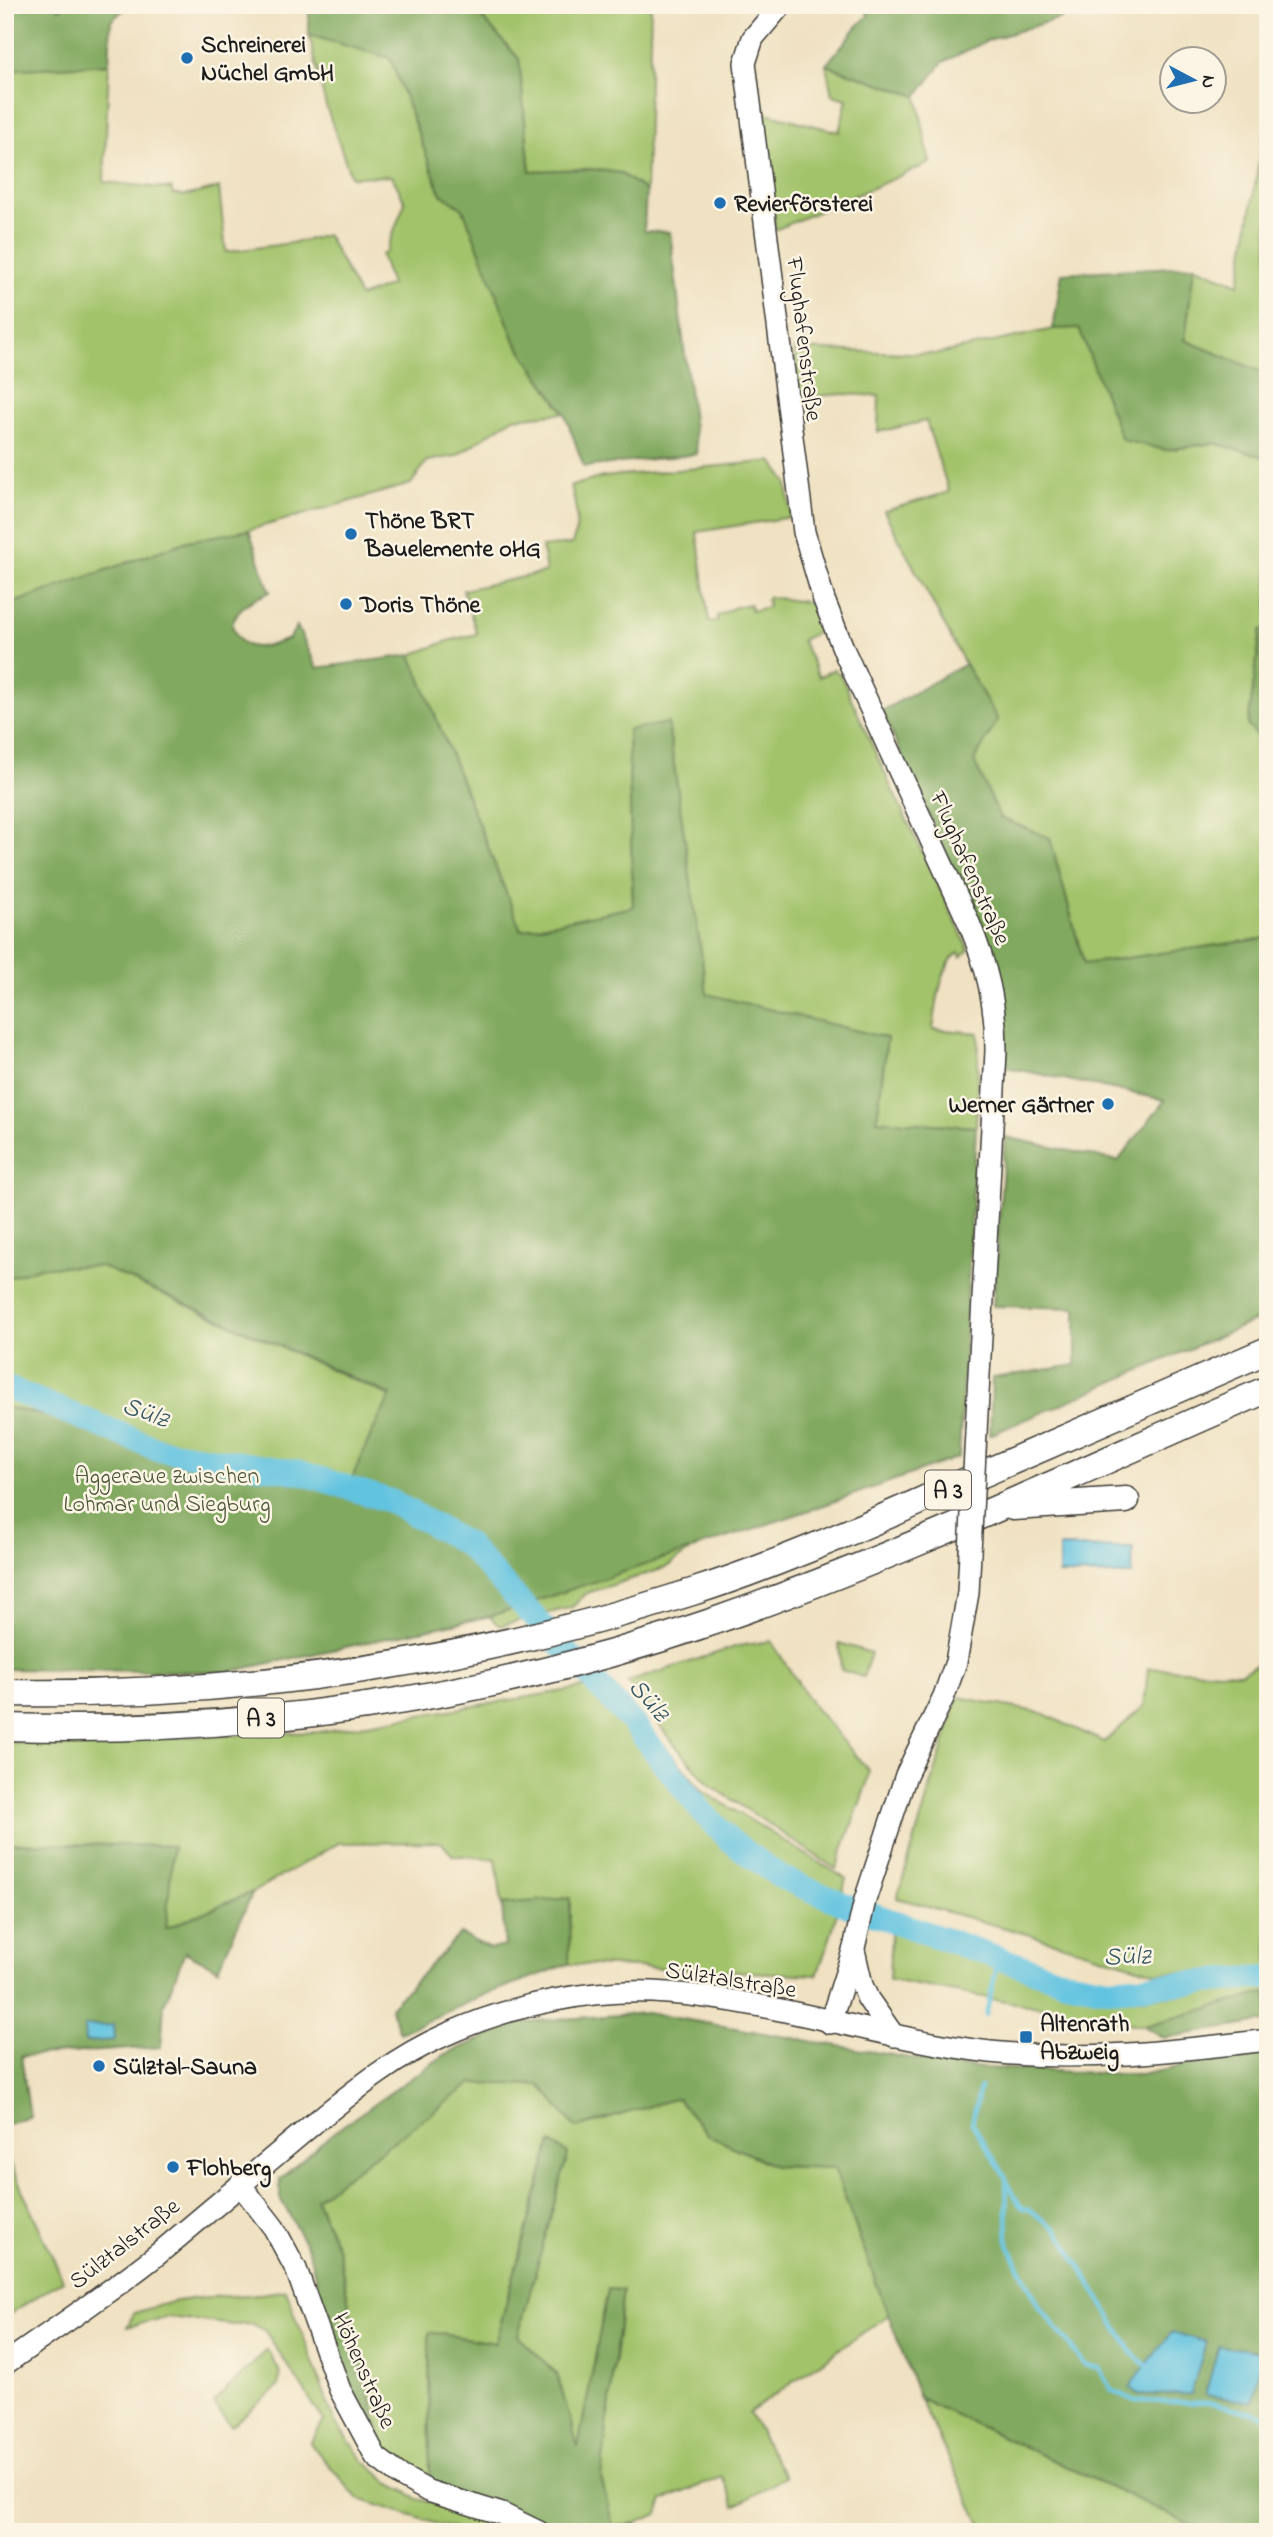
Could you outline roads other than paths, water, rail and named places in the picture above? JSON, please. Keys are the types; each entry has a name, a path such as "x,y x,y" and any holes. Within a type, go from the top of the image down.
{"highway":[{"name":"A 3","path":"5,1693 103,1693 212,1688 294,1680 389,1667 483,1649 621,1614 696,1591 823,1544 1268,1350"},
{"name":"A 3","path":"5,1727 131,1727 324,1711 514,1677 640,1645 837,1575 1268,1389"},
{"path":"994,1508 1126,1500"}],"main road":[{"name":"Flughafenstraße","path":"781,5 752,38 745,63 804,532 824,600 841,645 969,923 986,967 993,998 996,1051 968,1593 956,1662 944,1696 906,1775 865,1900 856,1938"},
{"path":"831,2023 856,1938"},
{"path":"856,1938 862,1985 868,1999 894,2036"},
{"name":"Sülztalstraße","path":"5,2364 156,2255 387,2066 444,2035 503,2012 584,1996 665,1992 754,2006 894,2036 990,2052 1080,2057 1185,2050 1268,2040"},
{"name":"Höhenstraße","path":"240,2184 274,2228 296,2269 340,2390 376,2457 401,2476 428,2491 502,2514 539,2532"}],"water":[{"path":"1059,1547 1133,1548 1132,1575 1059,1574"},
{"path":"114,2025 115,2040 85,2042 84,2026"},
{"path":"1172,2332 1206,2342 1191,2394 1139,2395 1129,2387"},
{"path":"1219,2346 1263,2351 1252,2402 1205,2395"}],"waterway":[{"name":"Sülz","path":"5,1387 160,1450 302,1473 393,1502 466,1544 632,1722 703,1813 730,1840 780,1877 846,1905 1065,1981 1108,1989 1268,1977"},
{"path":"986,2015 999,1957"},
{"path":"980,2087 972,2123 1006,2178 1008,2245 1040,2307 1085,2365 1099,2368 1111,2390 1136,2401 1212,2403 1268,2417"},
{"path":"1006,2180 1021,2207 1030,2210 1058,2230 1131,2351 1146,2365"}],"place":[{"name":"Schreinerei Nüchel GmbH","path":"187,58"},
{"name":"Revierförsterei","path":"720,203"},
{"name":"Thöne BRT Bauelemente oHG","path":"351,534"},
{"name":"Doris Thöne","path":"346,604"},
{"name":"Werner Gärtner","path":"1108,1104"},
{"name":"Altenrath Abzweig","path":"1026,2037"},
{"name":"Sülztal-Sauna","path":"99,2066"},
{"name":"Flohberg","path":"173,2167"}],"park label":[{"name":"Aggeraue zwischen Lohmar und Siegburg","path":"167,1489"}]}
